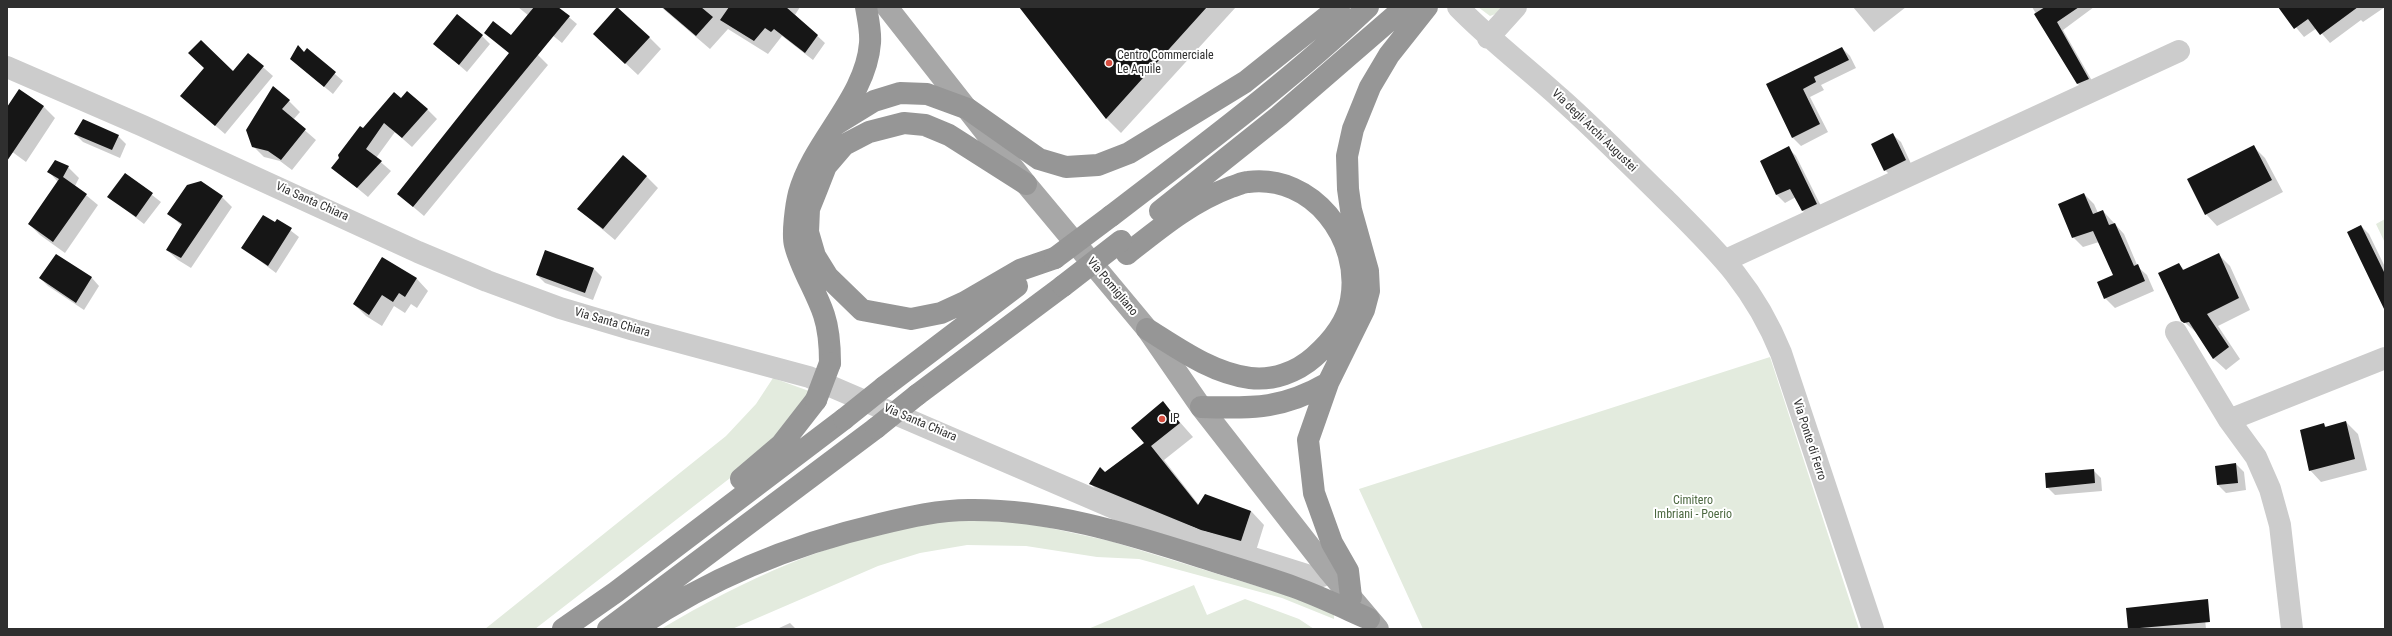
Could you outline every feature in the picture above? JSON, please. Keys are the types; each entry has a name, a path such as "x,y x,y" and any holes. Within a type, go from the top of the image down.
{"highway":[{"path":"616,592 656,546 781,445 816,400 830,363 830,342 825,316 795,244 799,194 807,170 835,125 864,70 870,44 866,7"},
{"path":"835,125 874,101 900,93 927,94 968,109 1038,159 1066,167 1098,165 1129,153 1245,82 1339,7"},
{"path":"563,629 616,592 1222,131 1342,32 1368,7"},
{"path":"608,629 876,428 949,371 1007,343 1067,291 1124,248 1279,116 1418,8"},
{"path":"1351,596 1348,571 1332,543 1314,493 1310,470 1308,440 1328,383 1364,310 1369,291 1368,271 1351,210 1348,189 1347,156 1353,129 1370,87 1418,8"},
{"path":"1026,184 949,135 925,125 904,123 868,132 844,145 826,166 809,209 808,232 815,256 828,277 862,310 911,319 941,313 965,302 1020,270 1055,258"},
{"path":"1124,248 1166,224 1197,203 1248,182 1272,183 1292,188 1321,205 1344,236 1352,280 1351,300 1344,320 1333,338 1297,370 1280,376 1251,378 1199,361 1147,329"},
{"path":"1201,407 1256,408 1280,404 1310,393 1328,383"},
{"path":"635,629 662,610 739,571 801,546 846,532 929,514 968,510 1033,514 1124,534 1295,587 1374,624"}],"main road":[{"name":"Via Pomigliano","path":"887,7 1026,184 1147,329 1201,407 1329,571 1374,624"}],"street":[{"name":"Via degli Archi Augustei","path":"1458,7 1488,38 1560,98 1726,260"},
{"path":"1488,38 1516,7"},
{"path":"1726,260 2179,51"},
{"name":"Via Santa Chiara","path":"7,67 187,146 418,252 487,281 560,308 627,328 809,377 1137,518 1191,538 1220,563"},
{"name":"Via Ponte di Ferro","path":"1726,260 1748,288 1772,332 1781,353 1873,629"},
{"path":"2176,332 2229,420 2256,456 2270,488 2280,525 2292,629"},
{"path":"2229,420 2385,358"},
{"path":"1191,538 1313,577 1322,576 1329,571"}],"green space":[{"path":"1478,7 1506,7 1501,12 1490,16"},
{"path":"2385,219 2385,243 2376,224"},
{"name":"Cimitero Imbriani - Poerio","path":"1770,357 1859,629 1423,629 1359,489"},
{"path":"773,378 809,391 793,415 756,458 535,629 485,629 726,436 756,404"},
{"path":"976,520 1027,523 1110,541 1293,597 1334,614 1334,619 1282,598 1139,559 1097,557 1026,546 967,545 920,553 878,566 732,629 661,629 756,578 823,551 892,531 933,523"},
{"path":"1194,585 1207,615 1245,599 1299,619 1314,629 1088,629"}],"building":[{"path":"534,7 558,7 570,16 413,207 397,194 509,53 484,33 493,21 511,35"},
{"path":"617,7 650,37 625,64 593,34"},
{"path":"662,7 701,7 713,17 696,36"},
{"path":"729,7 786,7 818,35 805,53 774,29 771,32 765,28 754,41 720,20"},
{"name":"Centro Commerciale Le Aquile","path":"1019,7 1207,7 1106,119"},
{"path":"2045,7 2079,7 2057,22 2089,79 2077,84 2034,14"},
{"path":"2278,7 2358,7 2320,35 2308,19 2294,29"},
{"path":"457,14 483,35 459,65 433,44"},
{"path":"201,40 233,71 248,53 264,66 215,126 180,96 204,68 188,53"},
{"path":"298,45 304,52 307,48 336,72 324,87 290,59"},
{"path":"1842,47 1849,60 1814,77 1816,82 1803,89 1820,124 1792,138 1766,84"},
{"path":"273,86 290,100 282,109 306,129 281,160 268,151 252,147 246,130"},
{"path":"19,89 44,106 7,161 7,107"},
{"path":"407,91 428,109 402,138 384,123 366,149 382,161 357,188 331,168 339,158 338,155 360,126 363,128 394,92 401,98"},
{"path":"83,119 119,135 112,150 74,134"},
{"path":"1893,133 1906,160 1884,171 1871,144"},
{"path":"2254,145 2272,180 2205,215 2187,179"},
{"path":"1789,146 1817,204 1802,211 1790,189 1776,195 1760,161"},
{"path":"623,155 647,176 603,229 577,209"},
{"path":"55,160 69,166 63,177 87,194 53,242 28,224 59,179 47,172"},
{"path":"125,173 153,193 136,217 107,197"},
{"path":"201,181 223,196 181,258 166,250 182,224 167,214 187,185"},
{"path":"2084,193 2093,214 2103,210 2109,225 2115,223 2134,266 2138,264 2145,281 2104,299 2097,282 2113,275 2093,231 2072,238 2058,204"},
{"path":"263,215 275,222 277,219 292,228 268,266 241,248"},
{"path":"2361,225 2385,274 2385,311 2347,232"},
{"path":"545,250 594,268 585,293 536,275"},
{"path":"2219,253 2239,298 2207,314 2229,347 2213,359 2189,322 2184,323 2181,321 2158,273 2179,263 2183,270"},
{"path":"56,254 92,277 76,303 39,278"},
{"path":"382,257 417,278 405,297 399,293 393,302 382,295 369,315 353,304"},
{"path":"1163,401 1180,423 1151,446 1198,505 1205,494 1251,511 1241,541 1201,530 1089,484 1100,467 1105,472 1144,443 1131,428"},
{"path":"2346,421 2355,459 2309,471 2300,430 2324,423 2325,427"},
{"path":"2236,463 2238,483 2217,485 2215,466"},
{"path":"2094,469 2095,483 2046,488 2045,473"},
{"path":"2208,599 2210,622 2128,629 2126,608"}],"place":[{"name":"Centro Commerciale Le Aquile","path":"1109,63"},
{"name":"IP","path":"1162,419"}]}
